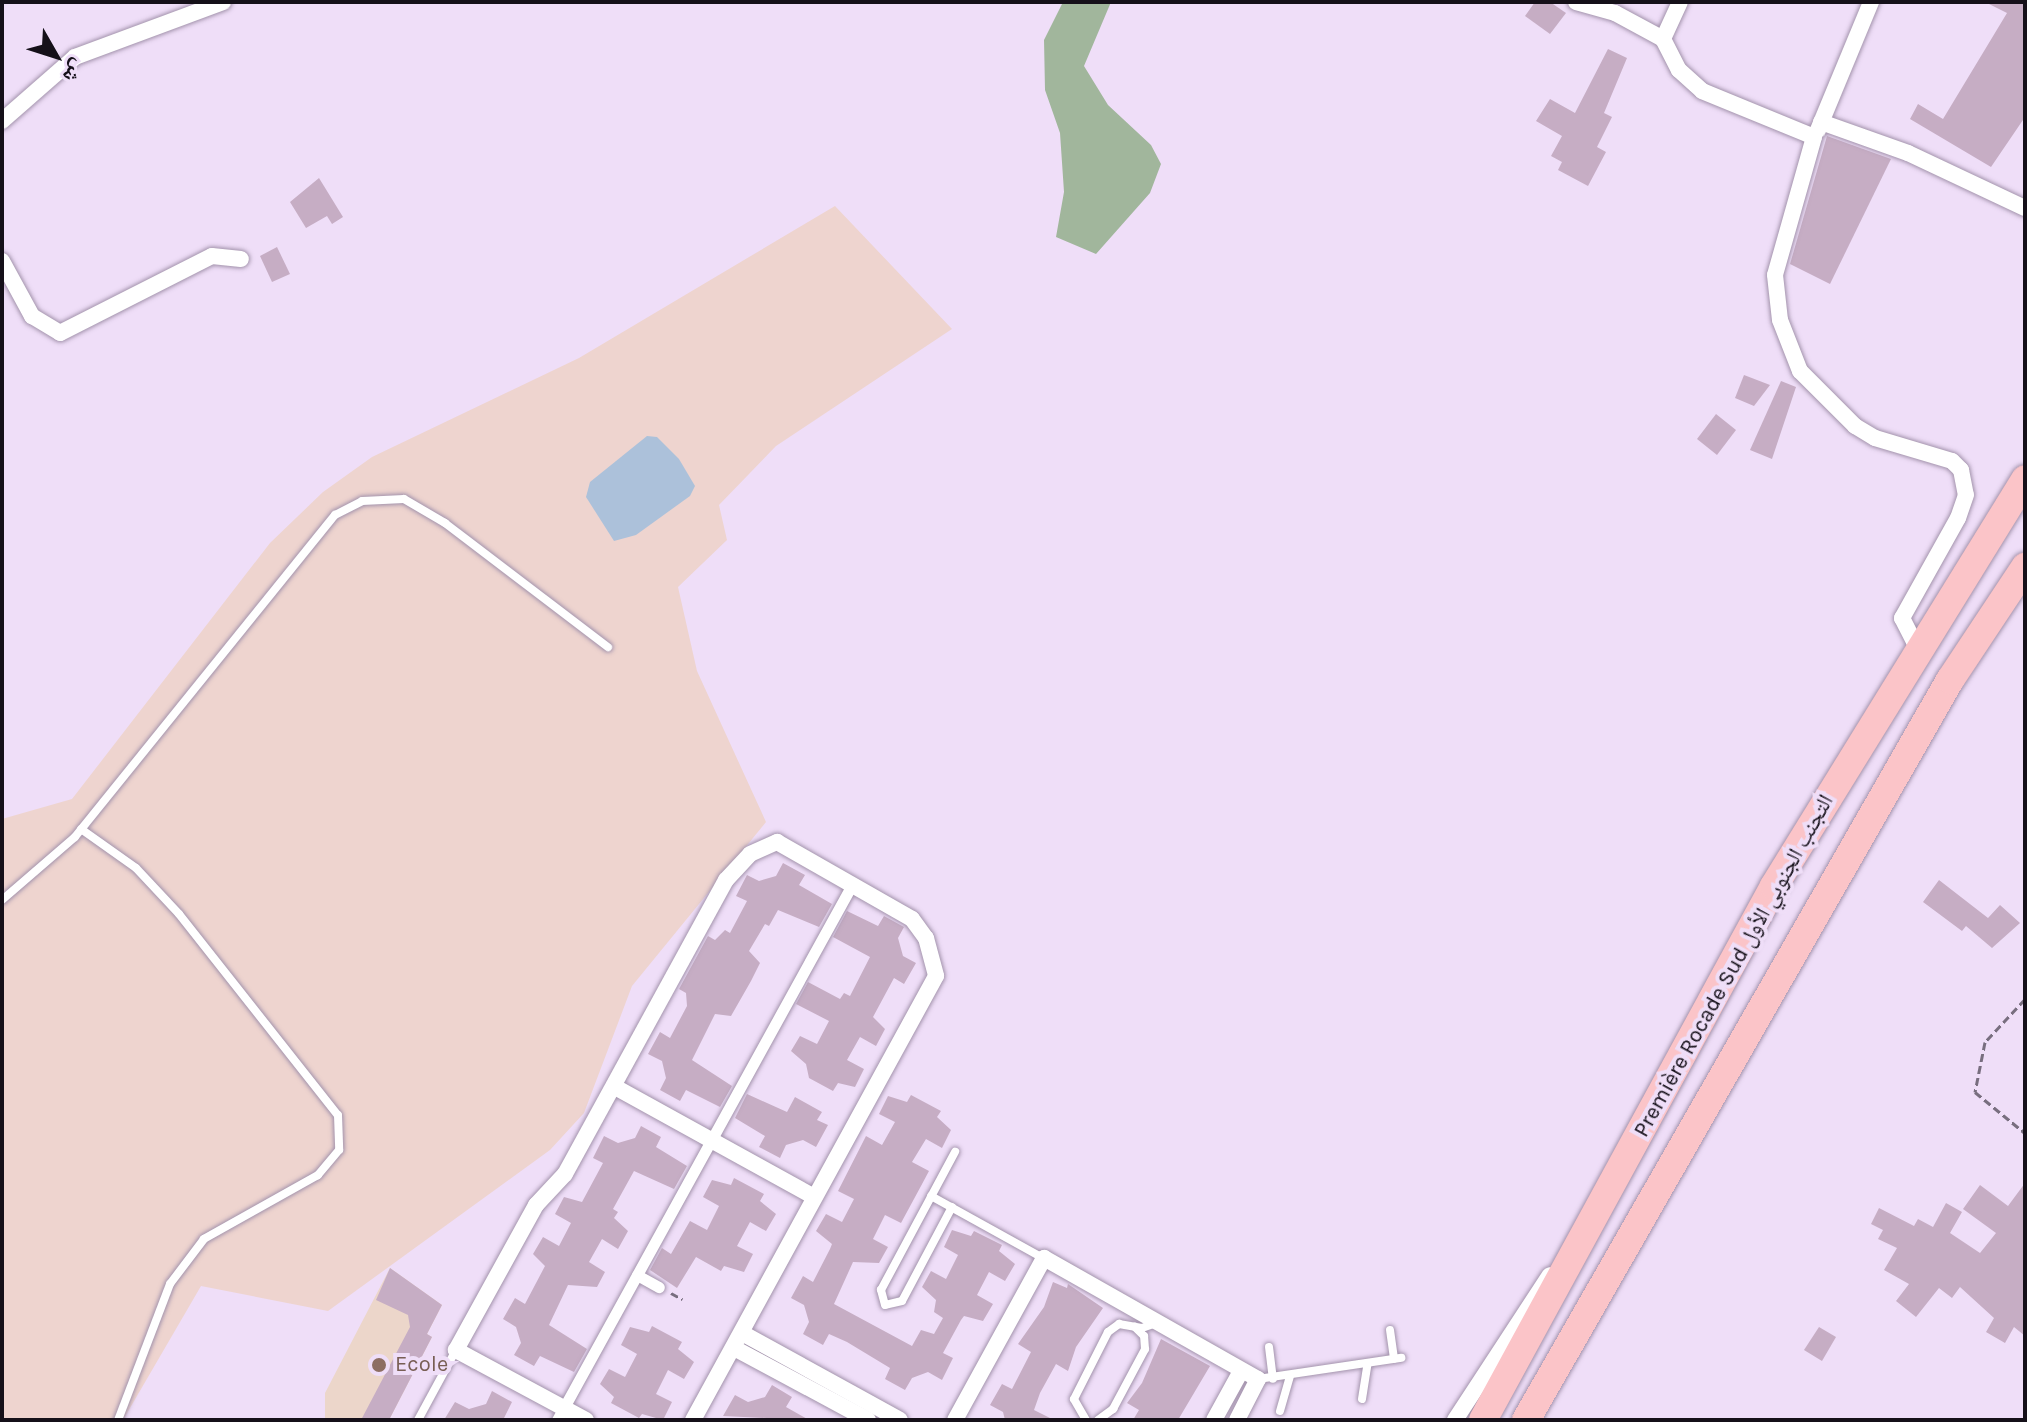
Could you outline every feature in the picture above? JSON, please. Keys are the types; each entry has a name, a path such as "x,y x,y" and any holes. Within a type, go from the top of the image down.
{"highway":[{"name":"Première Rocade Sud التجنب الجنوبي الأول","path":"1483,1420 1774,886 2021,484"},
{"name":"Première Rocade Sud التجنب الجنوبي الأول","path":"1526,1420 1950,680 2025,567"}],"street":[{"path":"2,121 75,57 223,2"},
{"path":"1576,2 1615,13 1663,39 1679,70 1702,91 1818,129 1908,153 2025,208"},
{"path":"1663,39 1680,2"},
{"path":"1871,2 1818,129 1775,275 1780,320 1800,371 1855,426 1875,438 1952,461 1965,481 1958,518 1902,618 1919,652"},
{"path":"2,261 32,316 60,333 212,256 241,259"},
{"path":"586,1420 561,1414 456,1350 536,1205 565,1174 615,1087 714,900 750,854 777,842 787,844 853,883 919,927 936,976 693,1420"},
{"path":"561,1414 853,883"},
{"path":"615,1087 814,1197"},
{"path":"1455,1420 1536,1293 1582,1238"},
{"path":"955,1420 1044,1258 1241,1371 1266,1379 1237,1420"},
{"path":"637,1275 659,1287"},
{"path":"738,1341 868,1420"},
{"path":"738,1341 900,1420"},
{"path":"1214,1420 1241,1371"}],"lane":[{"path":"2,900 81,829 335,515 362,501 404,499 445,523 608,647"},
{"path":"81,829 136,868 179,914 338,1115 339,1150 318,1175 204,1239 170,1284 118,1420"},
{"path":"952,1207 902,1301 885,1305 881,1290 955,1152"},
{"path":"931,1196 1044,1258"},
{"path":"1086,1420 1074,1399 1114,1326 1135,1327 1156,1323"},
{"path":"1098,1420 1113,1409 1145,1349 1144,1336 1135,1327"},
{"path":"1269,1347 1266,1379 1397,1358 1390,1330"},
{"path":"418,1420 456,1350"},
{"path":"1362,1399 1368,1363"},
{"path":"1280,1411 1290,1376"}],"path":[{"path":"2025,999 1985,1042 1975,1092 2025,1133"}],"shaded area":[{"path":"835,206 952,329 776,446 719,505 727,540 678,587 697,671 766,822 632,986 584,1113 550,1150 328,1311 201,1286 123,1420 2,1420 2,819 72,799 270,543 323,492 372,457 579,358"},
{"name":"Ecole","path":"390,1268 442,1305 427,1334 432,1337 389,1420 325,1420 325,1393"}],"green space":[{"path":"1063,2 1111,2 1084,66 1108,105 1151,145 1161,164 1150,193 1096,254 1056,237 1064,192 1060,133 1045,90 1044,40"}],"water":[{"path":"647,436 657,437 679,459 695,486 690,496 636,535 614,541 586,497 590,482"}],"building":[{"path":"1535,2 1550,2 1566,13 1550,34 1525,16"},
{"path":"1985,2 2025,2 2025,117 1991,167 1910,119 1918,104 1943,119 2007,13"},
{"path":"1608,49 1627,58 1604,113 1612,117 1597,147 1606,152 1588,186 1558,170 1562,162 1551,156 1562,136 1536,121 1550,99 1575,113"},
{"path":"1827,136 1891,159 1830,284 1790,264"},
{"path":"319,178 343,217 332,224 327,216 306,228 290,202"},
{"path":"277,247 290,274 272,282 260,256"},
{"path":"1744,375 1770,385 1754,406 1735,398"},
{"path":"1781,381 1796,387 1772,459 1750,450"},
{"path":"1716,414 1736,430 1717,455 1697,439"},
{"path":"783,863 805,875 799,885 832,904 819,927 778,910 769,926 765,924 749,951 760,963 751,981 731,1016 715,1014 692,1060 732,1086 720,1107 686,1090 680,1101 660,1090 666,1078 662,1061 648,1054 660,1032 670,1038 687,1006 686,993 679,989 708,936 715,940 725,930 730,933 747,901 736,896 747,875 759,881 776,876"},
{"path":"1939,880 1988,918 2000,905 2020,923 1992,948 1966,926 1962,931 1923,902"},
{"path":"847,911 878,926 884,916 904,927 898,938 903,956 916,963 904,984 894,978 873,1017 885,1029 876,1046 860,1037 847,1060 864,1069 855,1087 838,1083 833,1091 809,1078 806,1064 791,1051 800,1036 817,1044 829,1021 796,1004 808,982 840,999 844,993 850,996 870,957 833,937"},
{"path":"747,1094 787,1112 795,1097 822,1112 817,1120 828,1125 816,1147 803,1140 786,1145 780,1158 759,1147 765,1136 735,1118"},
{"path":"911,1095 941,1111 937,1117 951,1130 942,1148 926,1139 912,1162 929,1171 901,1223 885,1215 873,1239 888,1247 879,1263 853,1262 834,1304 912,1346 921,1330 934,1334 943,1318 934,1312 936,1300 922,1287 931,1271 946,1279 958,1255 944,1247 952,1230 971,1236 974,1231 1002,1245 999,1251 1015,1264 1005,1281 989,1272 977,1295 993,1304 983,1321 964,1316 961,1320 943,1353 953,1358 942,1380 928,1372 912,1378 905,1390 885,1379 890,1368 847,1342 829,1334 823,1345 803,1334 809,1322 804,1305 791,1298 803,1276 813,1282 830,1249 832,1244 816,1231 826,1214 842,1222 854,1199 838,1191 866,1136 882,1145 895,1122 879,1114 888,1096 907,1102"},
{"path":"641,1126 661,1137 656,1147 687,1166 674,1189 634,1171 613,1209 618,1212 614,1218 628,1231 618,1249 602,1239 589,1262 605,1272 597,1287 568,1285 549,1325 587,1349 574,1372 540,1356 534,1366 514,1355 521,1343 516,1327 503,1319 515,1298 525,1304 545,1266 533,1254 543,1237 559,1246 571,1223 555,1214 564,1197 582,1202 603,1163 593,1158 604,1136 618,1143 635,1138"},
{"path":"734,1178 764,1194 760,1201 776,1214 766,1231 750,1222 737,1246 753,1254 744,1272 724,1266 721,1271 696,1257 677,1288 650,1270 662,1248 671,1254 690,1221 707,1230 719,1206 703,1197 712,1180 731,1185"},
{"path":"2025,1183 2025,1336 2014,1327 2005,1343 1986,1332 1994,1318 1960,1287 1952,1298 1939,1288 1916,1317 1896,1301 1909,1284 1884,1270 1897,1248 1878,1239 1883,1230 1871,1224 1879,1208 1914,1226 1918,1219 1933,1227 1946,1203 1962,1212 1950,1233 1980,1253 1996,1233 1963,1209 1980,1185 2008,1206"},
{"path":"390,1268 442,1305 427,1334 432,1337 389,1420 361,1420 410,1327 408,1315 376,1300"},
{"path":"1053,1282 1067,1288 1068,1284 1103,1308 1076,1347 1068,1371 1056,1364 1040,1393 1034,1410 1054,1420 1005,1420 1003,1412 990,1405 1002,1384 1012,1389 1031,1352 1018,1344 1044,1307"},
{"path":"652,1326 682,1342 678,1349 694,1362 684,1379 668,1370 656,1394 672,1402 663,1420 642,1414 639,1418 611,1403 614,1397 600,1384 609,1369 625,1377 637,1354 621,1345 630,1327 649,1332"},
{"path":"1819,1327 1836,1337 1822,1361 1804,1350"},
{"path":"1161,1339 1210,1366 1178,1420 1133,1420 1139,1410 1127,1403 1142,1383"},
{"path":"772,1385 792,1397 786,1407 809,1420 723,1416 735,1395 748,1402 765,1397"},
{"path":"492,1391 512,1402 503,1420 444,1420 455,1402 469,1409 486,1404"}],"place":[{"name":"Ecole","path":"379,1365"}]}
